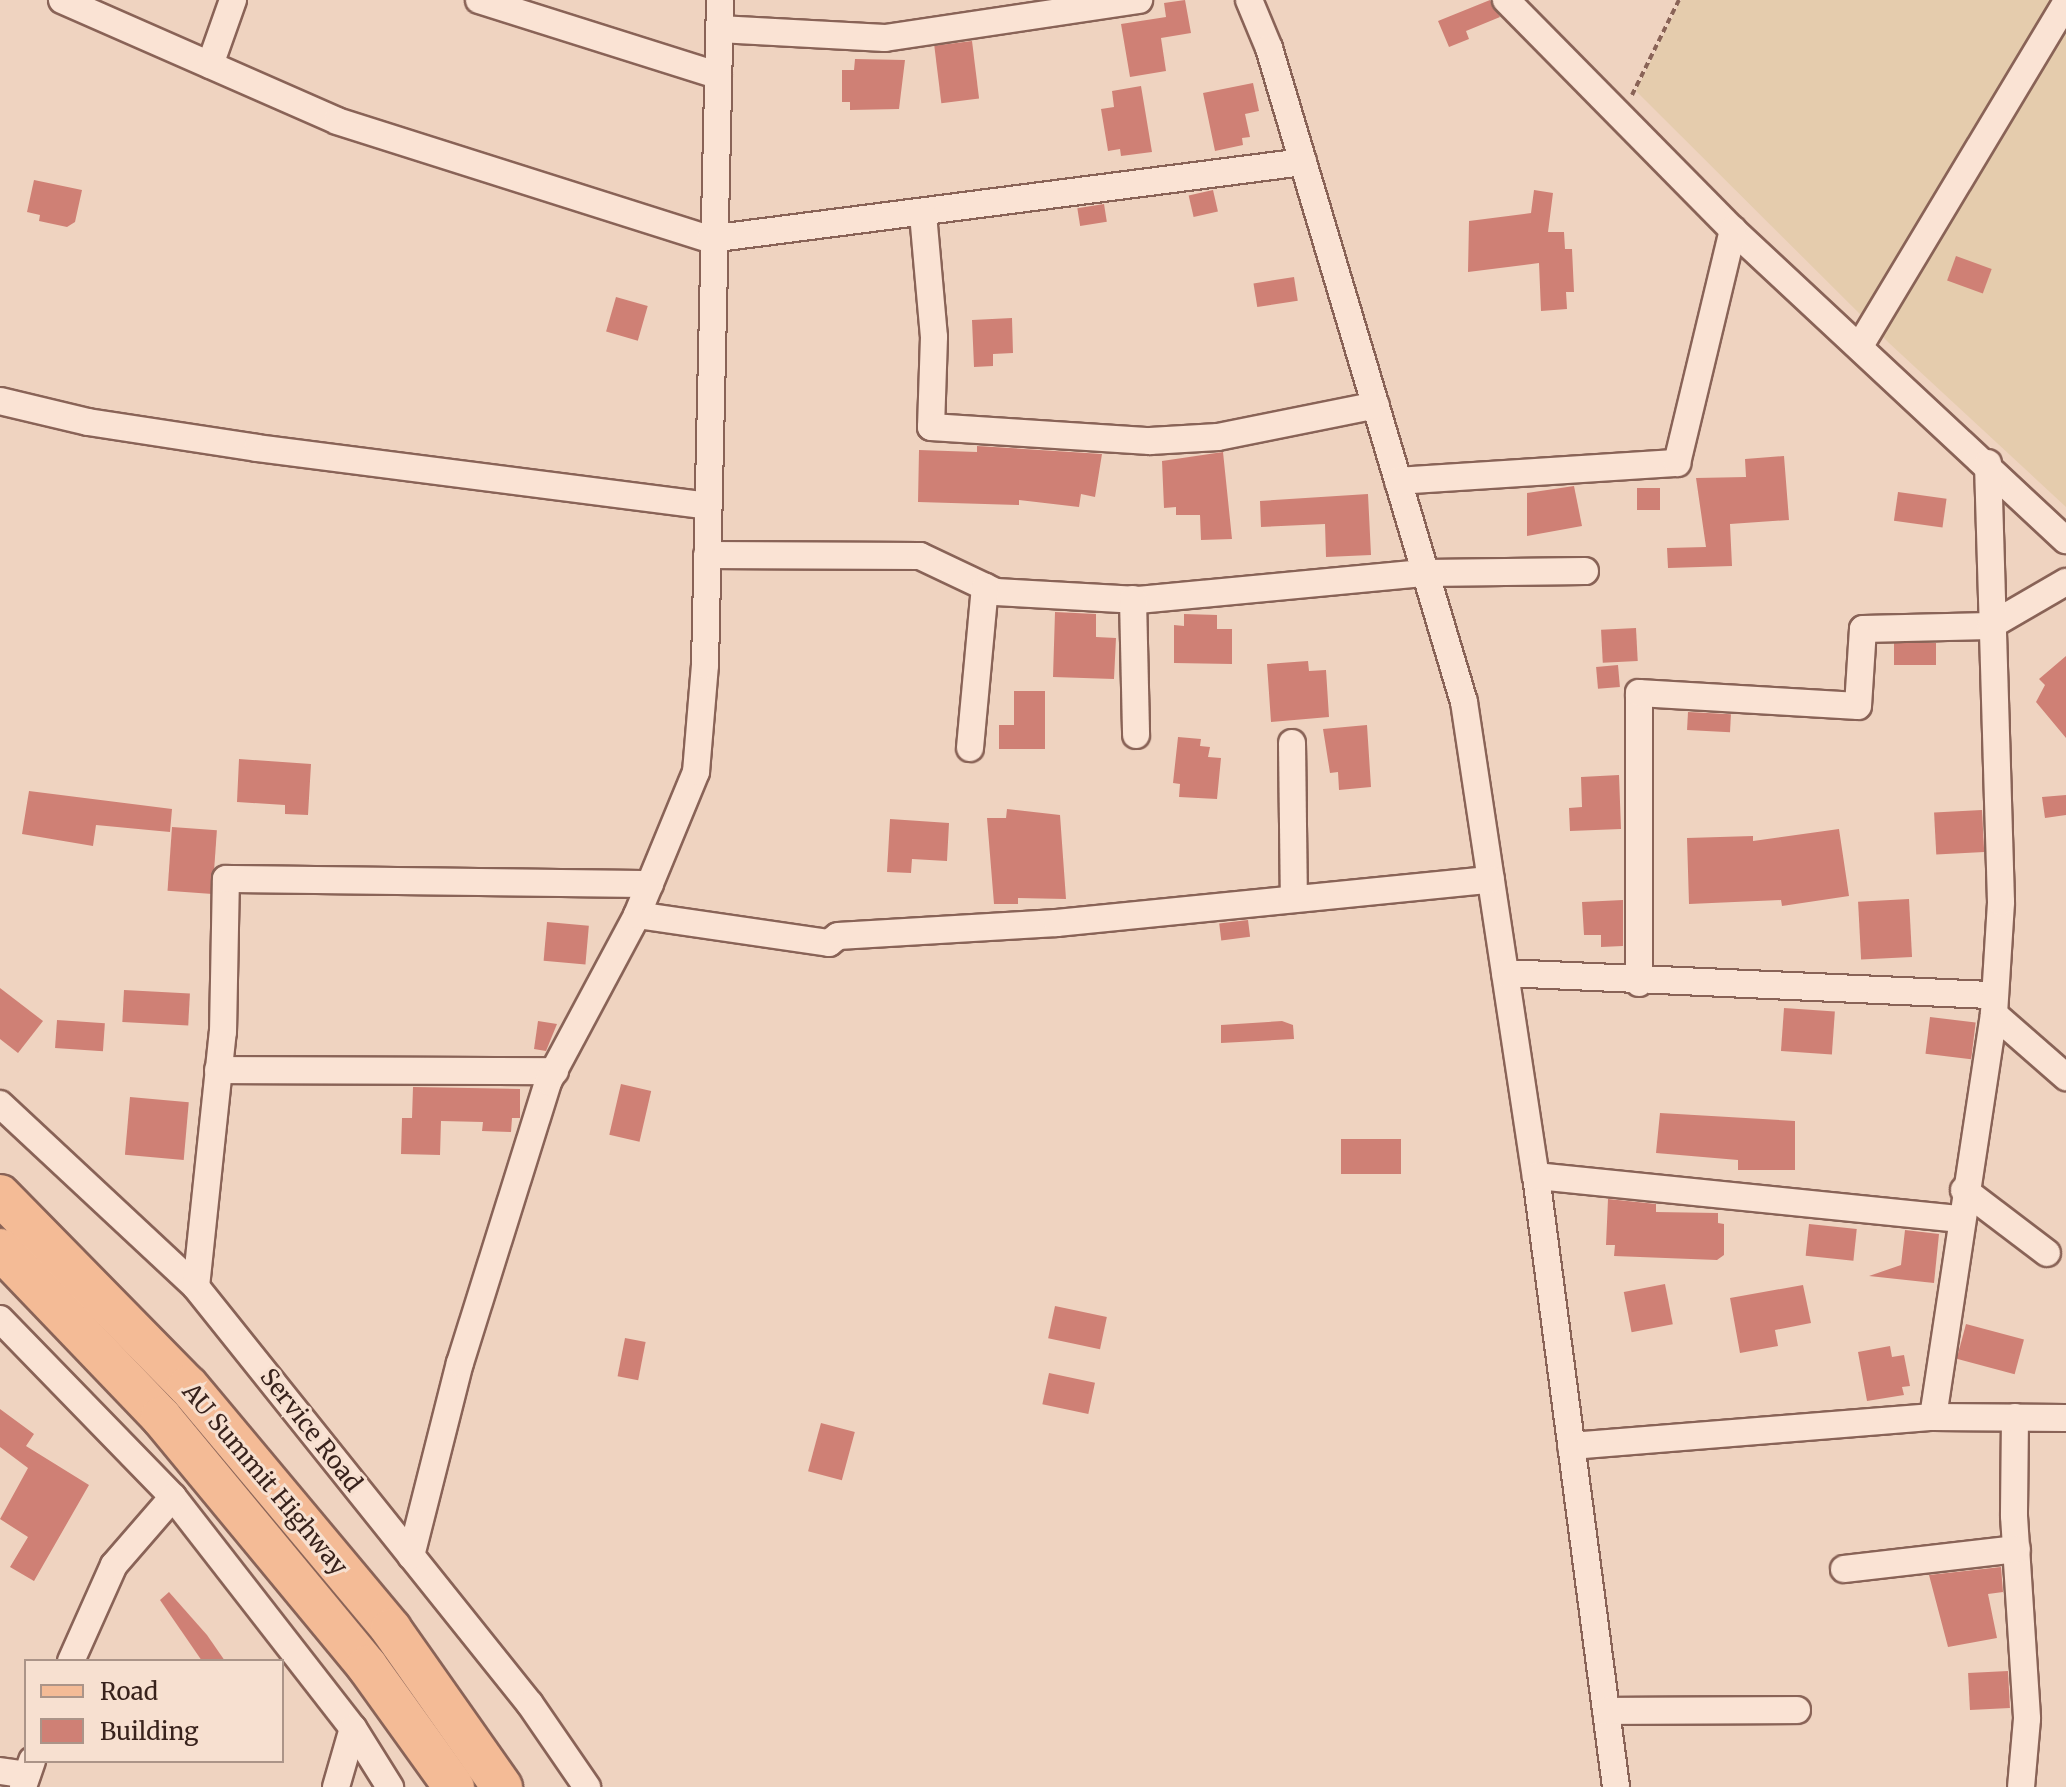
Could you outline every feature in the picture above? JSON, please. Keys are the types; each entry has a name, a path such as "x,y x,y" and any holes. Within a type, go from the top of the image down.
{"main road":[{"name":"AU Summit Highway","path":"0,1195 188,1386 391,1629 502,1787"},
{"name":"AU Summit Highway","path":"0,1249 161,1417 367,1666 454,1787"}],"street":[{"path":"62,0 337,121 710,239 923,214 1303,162"},
{"path":"210,65 233,0"},
{"path":"479,0 717,75"},
{"path":"411,1556 460,1363 555,1071 637,915 696,772 707,555 710,239 720,0"},
{"path":"719,29 885,38 1139,0"},
{"path":"1249,0 1303,162 1464,702 1536,1176 1616,1787"},
{"path":"1506,0 1620,119 1733,230 1861,344 2066,540"},
{"path":"1861,344 2066,3"},
{"path":"923,214 934,337 931,427 1150,441 1218,437 1376,405"},
{"path":"1398,481 1677,463 1733,230"},
{"path":"0,401 88,422 257,448 707,506"},
{"path":"1933,1417 1964,1190 1994,1005 2001,902 1990,626 1988,463"},
{"path":"707,555 920,556 985,587 1133,599 1426,573 1585,571"},
{"path":"1639,983 1639,693 1858,706 1863,629 1990,626 2066,582"},
{"path":"970,748 985,587"},
{"path":"1133,599 1136,735"},
{"path":"1292,743 1294,899"},
{"path":"196,1287 218,1070 226,879 650,884"},
{"path":"637,915 829,943 838,936 1491,880"},
{"path":"1505,973 1994,1005 2066,1077"},
{"path":"218,1070 555,1071"},
{"name":"Service Road","path":"0,1104 196,1287 411,1556 587,1787"},
{"path":"1536,1176 1960,1219"},
{"path":"1964,1190 2047,1253"},
{"path":"0,1319 173,1497 353,1728 390,1787"},
{"path":"1571,1446 1933,1417 2066,1418"},
{"path":"2015,1417 2017,1549 2027,1719 2021,1787"},
{"path":"72,1659 114,1565 173,1497"},
{"path":"1844,1569 2017,1549"},
{"path":"1606,1711 1797,1710"},
{"path":"336,1787 353,1728"},
{"path":"0,1771 27,1774"}],"path":[{"path":"1620,119 1679,0"}],"shaded area":[{"path":"1681,0 2066,0 2066,507 1889,343 1636,91"}],"building":[{"path":"1185,0 1191,33 1161,38 1166,71 1130,77 1121,24 1166,17 1164,3"},
{"path":"1490,0 1500,17 1466,31 1469,39 1449,47 1438,21"},
{"path":"972,41 979,99 941,103 934,46"},
{"path":"855,59 905,60 899,109 850,110 850,102 842,102 842,70 854,70"},
{"path":"1253,83 1259,111 1245,114 1250,137 1242,138 1243,145 1215,151 1203,93"},
{"path":"1141,86 1152,152 1121,156 1120,149 1108,151 1101,109 1114,107 1112,91"},
{"path":"34,180 82,190 75,222 67,227 39,221 40,215 27,212"},
{"path":"1213,190 1218,211 1194,217 1189,196"},
{"path":"1534,190 1553,193 1548,232 1564,232 1565,249 1572,249 1574,292 1566,292 1567,309 1541,311 1539,263 1468,272 1469,221 1531,213"},
{"path":"1104,204 1107,222 1080,226 1077,208"},
{"path":"1956,256 1992,269 1983,293 1947,280"},
{"path":"1294,277 1298,301 1257,307 1254,283"},
{"path":"616,297 648,306 638,341 606,332"},
{"path":"1012,318 1013,353 993,354 993,366 974,367 972,320"},
{"path":"977,446 1102,454 1095,497 1081,494 1079,507 1019,500 1019,505 918,502 919,450 977,452"},
{"path":"1223,452 1232,539 1201,540 1200,515 1176,515 1176,507 1164,508 1162,461"},
{"path":"1784,456 1789,520 1730,524 1732,566 1668,568 1667,548 1706,547 1696,478 1746,477 1745,459"},
{"path":"1574,486 1582,526 1527,536 1527,493"},
{"path":"1637,488 1660,488 1660,510 1637,510"},
{"path":"1898,492 1947,499 1942,528 1894,521"},
{"path":"1368,494 1371,555 1326,557 1325,524 1261,527 1260,501"},
{"path":"1055,612 1096,614 1096,637 1116,638 1114,679 1053,677"},
{"path":"1184,614 1217,615 1217,629 1232,629 1232,664 1174,663 1174,625 1184,626"},
{"path":"1636,628 1638,661 1603,663 1601,630"},
{"path":"1894,643 1936,643 1936,665 1894,665"},
{"path":"2066,656 2066,738 2036,702 2045,685 2039,679"},
{"path":"1308,661 1309,671 1326,670 1329,717 1271,722 1267,664"},
{"path":"1618,665 1620,687 1598,689 1596,667"},
{"path":"1014,691 1045,691 1045,749 999,749 999,725 1014,725"},
{"path":"1688,712 1731,714 1730,732 1687,730"},
{"path":"1367,725 1371,787 1339,790 1338,772 1330,773 1323,729"},
{"path":"1178,737 1201,739 1200,746 1210,747 1208,757 1221,758 1217,799 1179,797 1180,784 1173,783"},
{"path":"239,759 311,764 308,815 285,814 285,805 237,802"},
{"path":"1619,775 1621,829 1570,831 1569,808 1582,807 1581,777"},
{"path":"29,791 172,809 170,832 96,825 93,846 22,834"},
{"path":"2066,795 2066,815 2045,818 2042,797"},
{"path":"1007,809 1060,815 1066,899 1018,898 1018,904 994,904 987,818 1006,818"},
{"path":"1982,810 1984,852 1936,854 1934,813"},
{"path":"890,819 949,823 947,861 912,859 911,873 887,872"},
{"path":"172,827 217,830 212,894 168,891"},
{"path":"1839,829 1849,896 1782,906 1781,900 1689,904 1687,838 1753,836 1753,841"},
{"path":"1909,899 1912,957 1861,960 1858,902"},
{"path":"1623,900 1623,946 1601,947 1601,935 1584,935 1582,902"},
{"path":"1248,920 1250,937 1221,940 1219,924"},
{"path":"547,922 589,926 585,965 544,961"},
{"path":"0,988 43,1021 18,1053 0,1039"},
{"path":"124,990 190,993 188,1025 122,1022"},
{"path":"1784,1008 1835,1012 1832,1054 1781,1051"},
{"path":"1930,1017 1976,1023 1971,1059 1925,1054"},
{"path":"57,1020 105,1023 103,1051 55,1048"},
{"path":"538,1021 557,1024 546,1051 534,1049"},
{"path":"1282,1021 1293,1025 1294,1039 1221,1043 1221,1025"},
{"path":"621,1084 651,1091 640,1142 609,1135"},
{"path":"413,1087 520,1089 520,1118 512,1118 511,1132 482,1131 483,1122 441,1121 440,1155 401,1154 402,1118 412,1118"},
{"path":"130,1097 189,1102 184,1160 125,1155"},
{"path":"1660,1113 1795,1121 1795,1170 1738,1170 1738,1160 1656,1153"},
{"path":"1341,1139 1401,1139 1401,1174 1341,1174"},
{"path":"1608,1199 1656,1204 1656,1212 1718,1213 1718,1223 1724,1224 1724,1255 1717,1260 1614,1256 1615,1245 1606,1245"},
{"path":"1809,1224 1857,1229 1853,1261 1806,1256"},
{"path":"1905,1230 1939,1234 1934,1283 1869,1276 1901,1265"},
{"path":"1665,1284 1673,1324 1632,1332 1624,1292"},
{"path":"1803,1285 1811,1323 1775,1330 1778,1346 1740,1353 1730,1298"},
{"path":"1055,1306 1107,1317 1100,1349 1048,1338"},
{"path":"1966,1324 2024,1340 2015,1374 1957,1359"},
{"path":"625,1338 646,1342 638,1380 618,1376"},
{"path":"1890,1346 1892,1357 1904,1355 1910,1386 1902,1387 1904,1395 1867,1401 1858,1352"},
{"path":"1049,1373 1095,1383 1088,1414 1042,1404"},
{"path":"0,1409 34,1434 26,1446 89,1485 34,1581 10,1567 28,1537 0,1519 28,1468 0,1447"},
{"path":"821,1423 855,1432 842,1480 808,1471"},
{"path":"2001,1567 2003,1592 1988,1594 1997,1638 1948,1647 1929,1575"},
{"path":"169,1592 224,1659 201,1659 160,1600"},
{"path":"2008,1671 2010,1708 1970,1710 1968,1673"}]}
